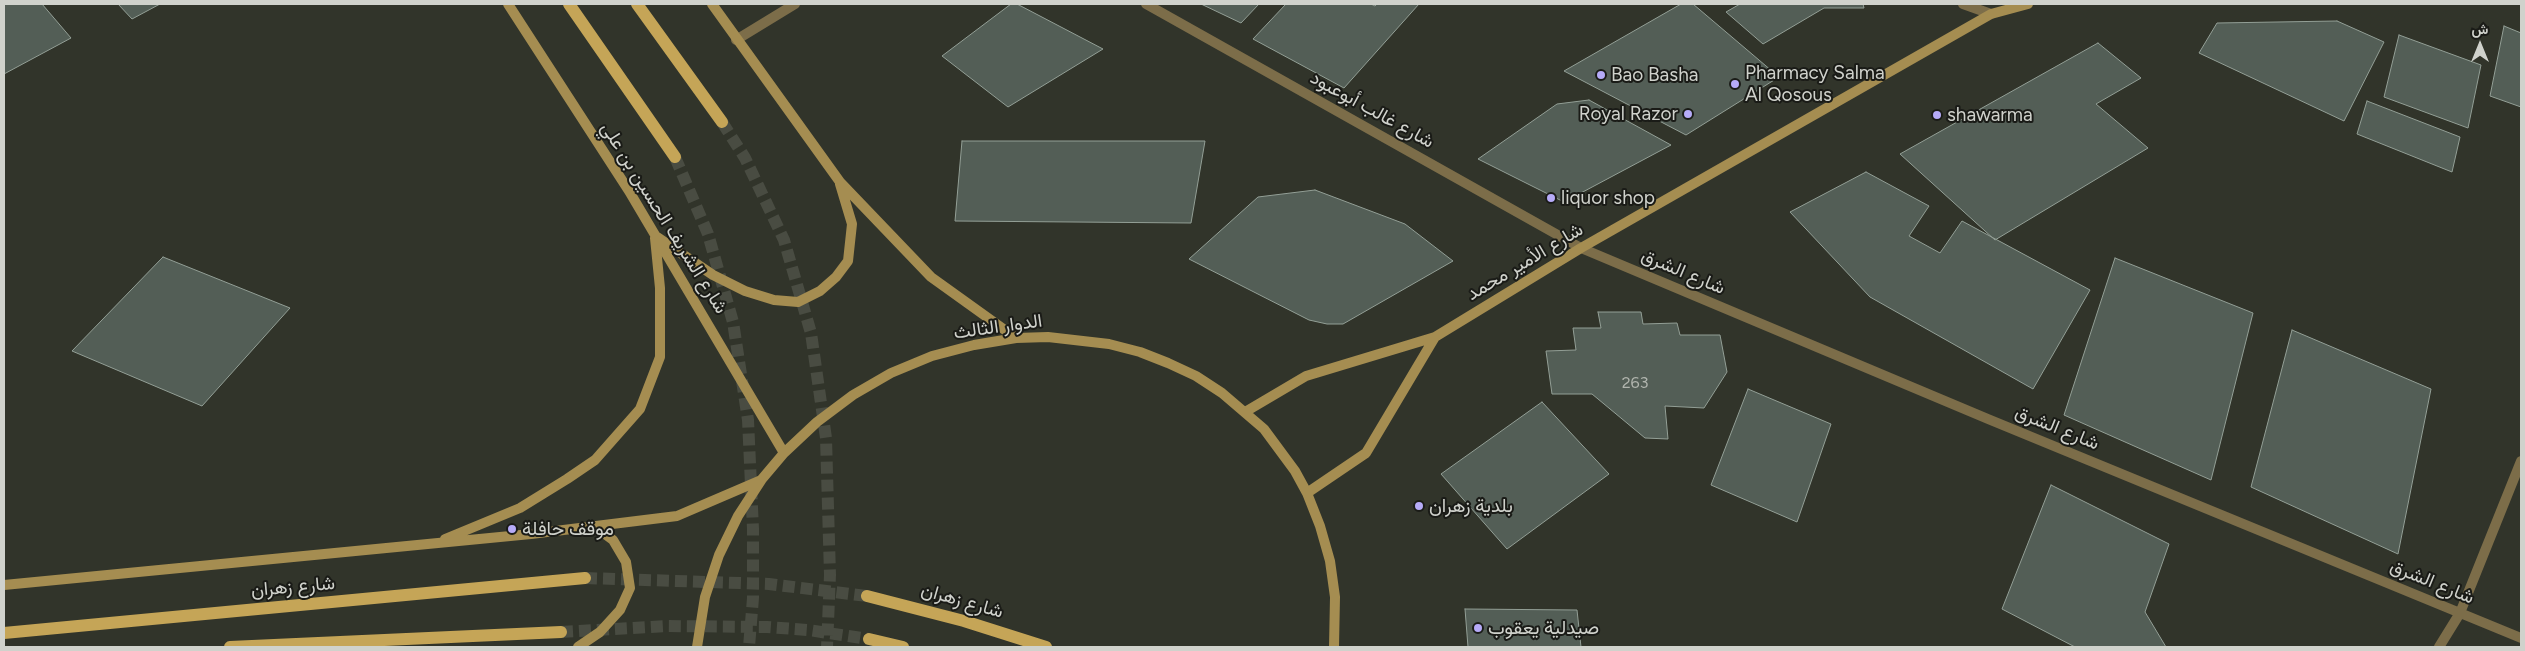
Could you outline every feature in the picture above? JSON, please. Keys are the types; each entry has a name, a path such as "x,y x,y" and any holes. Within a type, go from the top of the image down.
{"main road":[{"name":"شارع الشريف الحسين بن علي","path":"569,4 675,157"},
{"path":"637,4 722,122"},
{"name":"شارع زهران","path":"4,633 585,578"},
{"name":"شارع زهران","path":"867,596 964,621 1046,647"},
{"path":"230,647 562,632"},
{"path":"869,639 903,647"}],"street":[{"name":"شارع الشريف الحسين بن علي","path":"508,4 629,191 784,453"},
{"path":"712,4 736,40 840,182 931,277 1016,338"},
{"path":"736,40 795,4"},
{"name":"شارع غالب أبوعبود","path":"1146,4 1580,248"},
{"path":"1964,4 1991,14"},
{"name":"شارع الأمير محمد","path":"1245,412 1306,376 1435,336 1580,248 1991,14 2028,4"},
{"path":"654,235 712,275 745,291 774,300 798,302 820,291 836,277 848,261 852,224 840,182"},
{"path":"435,543 520,508 567,479 595,460 640,409 653,380 660,357 660,288 654,235"},
{"name":"شارع الشرق","path":"1580,248 1988,419 2521,638"},
{"name":"شارع الأمير محمد","path":"1307,493 1366,453 1435,336"},
{"name":"الدوار الثالث","path":"697,647 705,597 719,555 738,516 762,479 784,453 817,422 853,395 891,373 932,356 974,345 1016,338 1079,339 1140,352 1196,376 1245,412 1280,449 1307,493 1320,526 1330,560 1335,597 1334,647"},
{"path":"2439,647 2460,613 2521,461"},
{"path":"4,585 435,543 677,516 762,479"},
{"path":"578,647 600,632 620,610 630,588 626,562 613,540 594,526"}],"building":[{"path":"4,4 42,4 71,38 4,74"},
{"path":"118,4 160,4 132,19"},
{"path":"1011,4 1017,4 1103,49 1008,107 942,56"},
{"path":"1201,4 1259,4 1241,23"},
{"path":"1286,4 1371,4 1375,6 1377,4 1419,4 1344,88 1253,39"},
{"path":"1681,4 1693,4 1779,77 1686,135 1564,71"},
{"path":"1740,4 1863,4 1864,8 1824,8 1763,44 1726,12"},
{"path":"2337,21 2384,42 2344,121 2199,53 2217,23"},
{"path":"2504,26 2521,33 2521,107 2490,96"},
{"path":"2399,35 2481,65 2468,128 2384,97"},
{"path":"2098,43 2141,78 2096,104 2148,148 1995,240 1900,154"},
{"path":"1589,100 1671,145 1564,202 1478,159 1557,104"},
{"path":"2367,101 2460,137 2452,172 2357,134"},
{"path":"962,141 1205,141 1191,223 955,221"},
{"path":"1866,172 1929,206 1909,236 1940,253 1962,221 2090,290 2033,389 1870,297 1790,212"},
{"path":"1315,190 1405,224 1453,261 1343,324 1327,324 1309,320 1189,259 1258,197"},
{"path":"163,257 290,308 202,406 72,351"},
{"path":"2115,258 2253,313 2211,480 2064,415"},
{"path":"1598,312 1641,312 1643,324 1677,323 1680,335 1720,335 1727,372 1704,408 1665,406 1668,439 1645,438 1592,394 1552,394 1546,351 1576,350 1573,328 1601,328"},
{"path":"2292,330 2431,389 2398,554 2251,487"},
{"path":"1748,389 1831,424 1797,522 1711,485"},
{"path":"1542,402 1609,474 1507,549 1441,474"},
{"path":"2051,485 2169,544 2145,612 2166,647 2075,647 2002,609"},
{"path":"1465,609 1577,610 1581,647 1468,647"}],"tunnel":[{"path":"722,122 745,158 784,240 811,333 826,438 829,591"},
{"path":"675,157 708,234 733,322 748,420 753,529 753,583"},
{"path":"585,578 753,583"},
{"path":"751,627 753,583"},
{"path":"753,583 829,591"},
{"path":"828,633 829,591"},
{"path":"829,591 867,596"},
{"path":"561,632 668,626 751,627"},
{"path":"749,647 751,627"},
{"path":"751,627 828,633"},
{"path":"827,647 828,633"},
{"path":"828,633 869,639"}],"place":[{"name":"Bao Basha","path":"1601,75"},
{"name":"Pharmacy Salma Al Qosous","path":"1735,84"},
{"name":"Royal Razor","path":"1688,114"},
{"name":"shawarma","path":"1937,115"},
{"name":"liquor shop","path":"1551,198"},
{"name":"بلدية زهران","path":"1419,506"},
{"name":"موقف حافلة","path":"512,529"},
{"name":"صيدلية يعقوب","path":"1478,628"}]}
